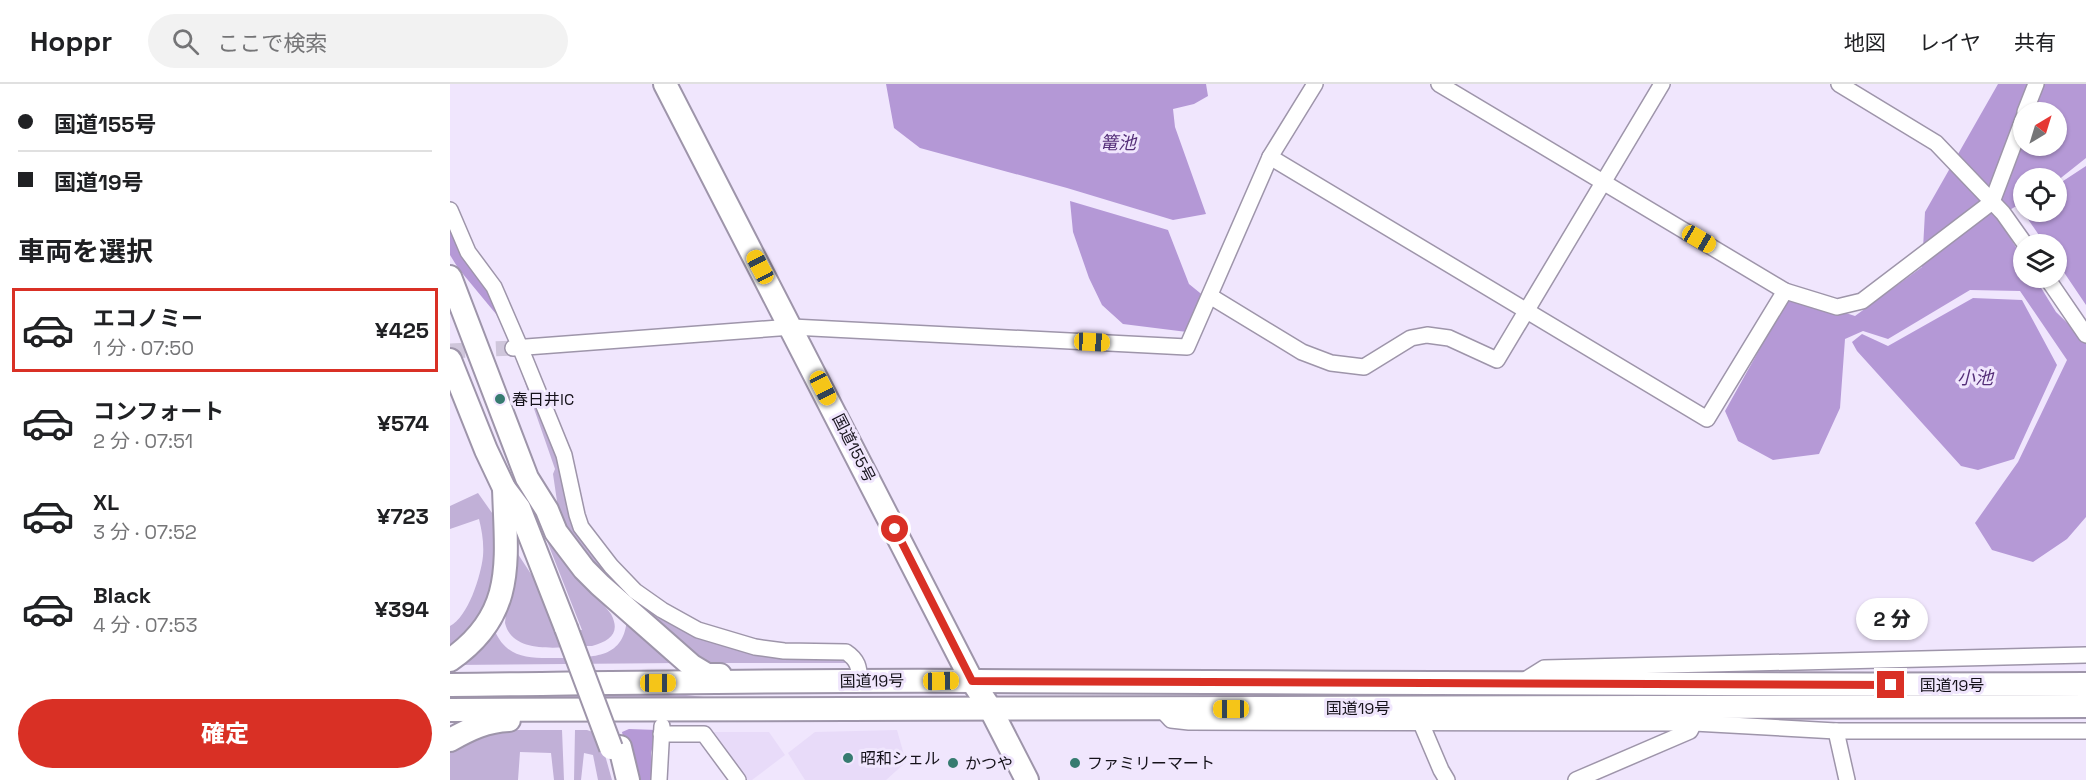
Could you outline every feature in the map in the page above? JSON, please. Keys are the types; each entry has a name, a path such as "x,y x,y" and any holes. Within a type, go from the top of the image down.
{"highway":[{"name":"国道155号","path":"665,84 792,327 972,681 990,708 1027,780"},
{"path":"450,277 454,293 527,478 547,510 556,532 584,569 692,666 707,675 832,676 852,681"},
{"path":"450,360 486,450 504,488 519,508 611,715 618,780"},
{"path":"527,478 531,515 571,628"},
{"path":"450,660 472,643 484,629 500,600 505,577 504,488"},
{"name":"国道19号","path":"450,685 852,681 1522,682 1771,686 1891,696 2086,706"},
{"name":"国道19号","path":"450,710 1161,709 1891,696 2086,684"},
{"path":"450,740 473,727 496,720 561,717 643,719 661,709"},
{"path":"616,747 628,780"}],"street":[{"path":"517,347 792,327 1187,347 1270,157 1315,84"},
{"path":"1439,84 1785,291 1837,307 1862,301 1992,202 2013,146"},
{"path":"1210,296 1302,352 1331,363 1364,367 1411,338 1427,335 1449,338 1497,360 1662,84"},
{"path":"1839,84 1936,142 2003,213 2018,234"},
{"path":"2029,102 2036,84"},
{"path":"1270,157 1707,419 1785,291"},
{"path":"450,210 468,252 494,287 517,347 564,455 581,526 611,566 635,591 662,610 698,630 755,647 803,653 846,652 859,666 852,681"},
{"path":"2054,288 2086,335"},
{"path":"1522,682 1544,668 2086,655"},
{"path":"1890,660 1891,731"},
{"path":"659,780 661,709"},
{"path":"1161,709 1172,720 1189,722 1694,723 1836,731 2086,731"},
{"path":"1421,723 1447,780"},
{"path":"1576,780 1690,731 1694,723"},
{"path":"1836,731 1847,780"},
{"path":"661,734 704,734 738,780"}],"shaded area":[{"path":"1998,84 2086,84 2086,158 2067,173 2067,168 2013,168 2013,208 1998,217 2013,242 2013,288 2041,288 2056,312 2086,341 2086,517 2067,539 2033,562 1992,550 1975,523 2018,462 2067,360 2020,291 1970,290 1888,339 1863,331 1845,339 1840,408 1819,454 1773,460 1738,441 1725,411 1790,295 1855,316 1922,267 1925,212"},
{"path":"450,222 492,290 510,340 496,314 450,255"},
{"path":"515,354 523,361 590,545 697,634 836,655 852,663 700,663 575,546 558,508 553,474 555,469"},
{"path":"478,493 497,520 496,576 479,625 450,651 450,626 457,621 468,605 480,574 483,551 479,519 450,529 450,506"},
{"path":"536,513 567,559 611,614 615,626 614,631 604,642 592,646 541,647 518,641 510,634 505,623 512,545 552,606 561,631 582,630"},
{"path":"627,617 680,663 453,665 494,629 506,647 522,655 550,658 596,656 614,648 620,641 625,631"},
{"path":"450,695 686,695 713,698 943,697 944,700 450,699"},
{"path":"629,729 657,730 651,753 654,780 632,780 622,732"},
{"path":"485,730 562,730 564,780 554,780 551,753 520,752 518,780 450,780 450,750"},
{"path":"575,730 587,730 599,734 612,780 598,780 593,755 584,753 581,780 574,780"},
{"name":"昭和シェル","path":"897,730 906,762 886,780 805,780 788,753 815,732"},
{"path":"708,732 769,732 785,755 752,780 742,780"}],"water":[{"name":"篭池","path":"886,84 1206,84 1208,96 1194,104 1173,109 1175,127 1206,214 1173,220 920,148 894,128"},
{"path":"2086,166 2086,305 2067,277 2067,234 2038,234 2030,222 2067,222 2067,178"},
{"path":"1070,201 1168,230 1189,284 1205,297 1187,332 1123,324 1102,305 1089,278 1073,232"},
{"name":"小池","path":"1973,298 2022,300 2057,365 2014,459 1978,470 1961,466 1857,351 1852,342 1862,334 1888,346"}],"tunnel":[{"path":"450,351 513,348"}],"place":[{"name":"春日井IC","path":"500,399"},
{"name":"昭和シェル","path":"848,758"},
{"name":"かつや","path":"953,763"},
{"name":"ファミリーマート","path":"1075,763"}],"route":[{"path":"895,529 972,681 1891,685"}]}
